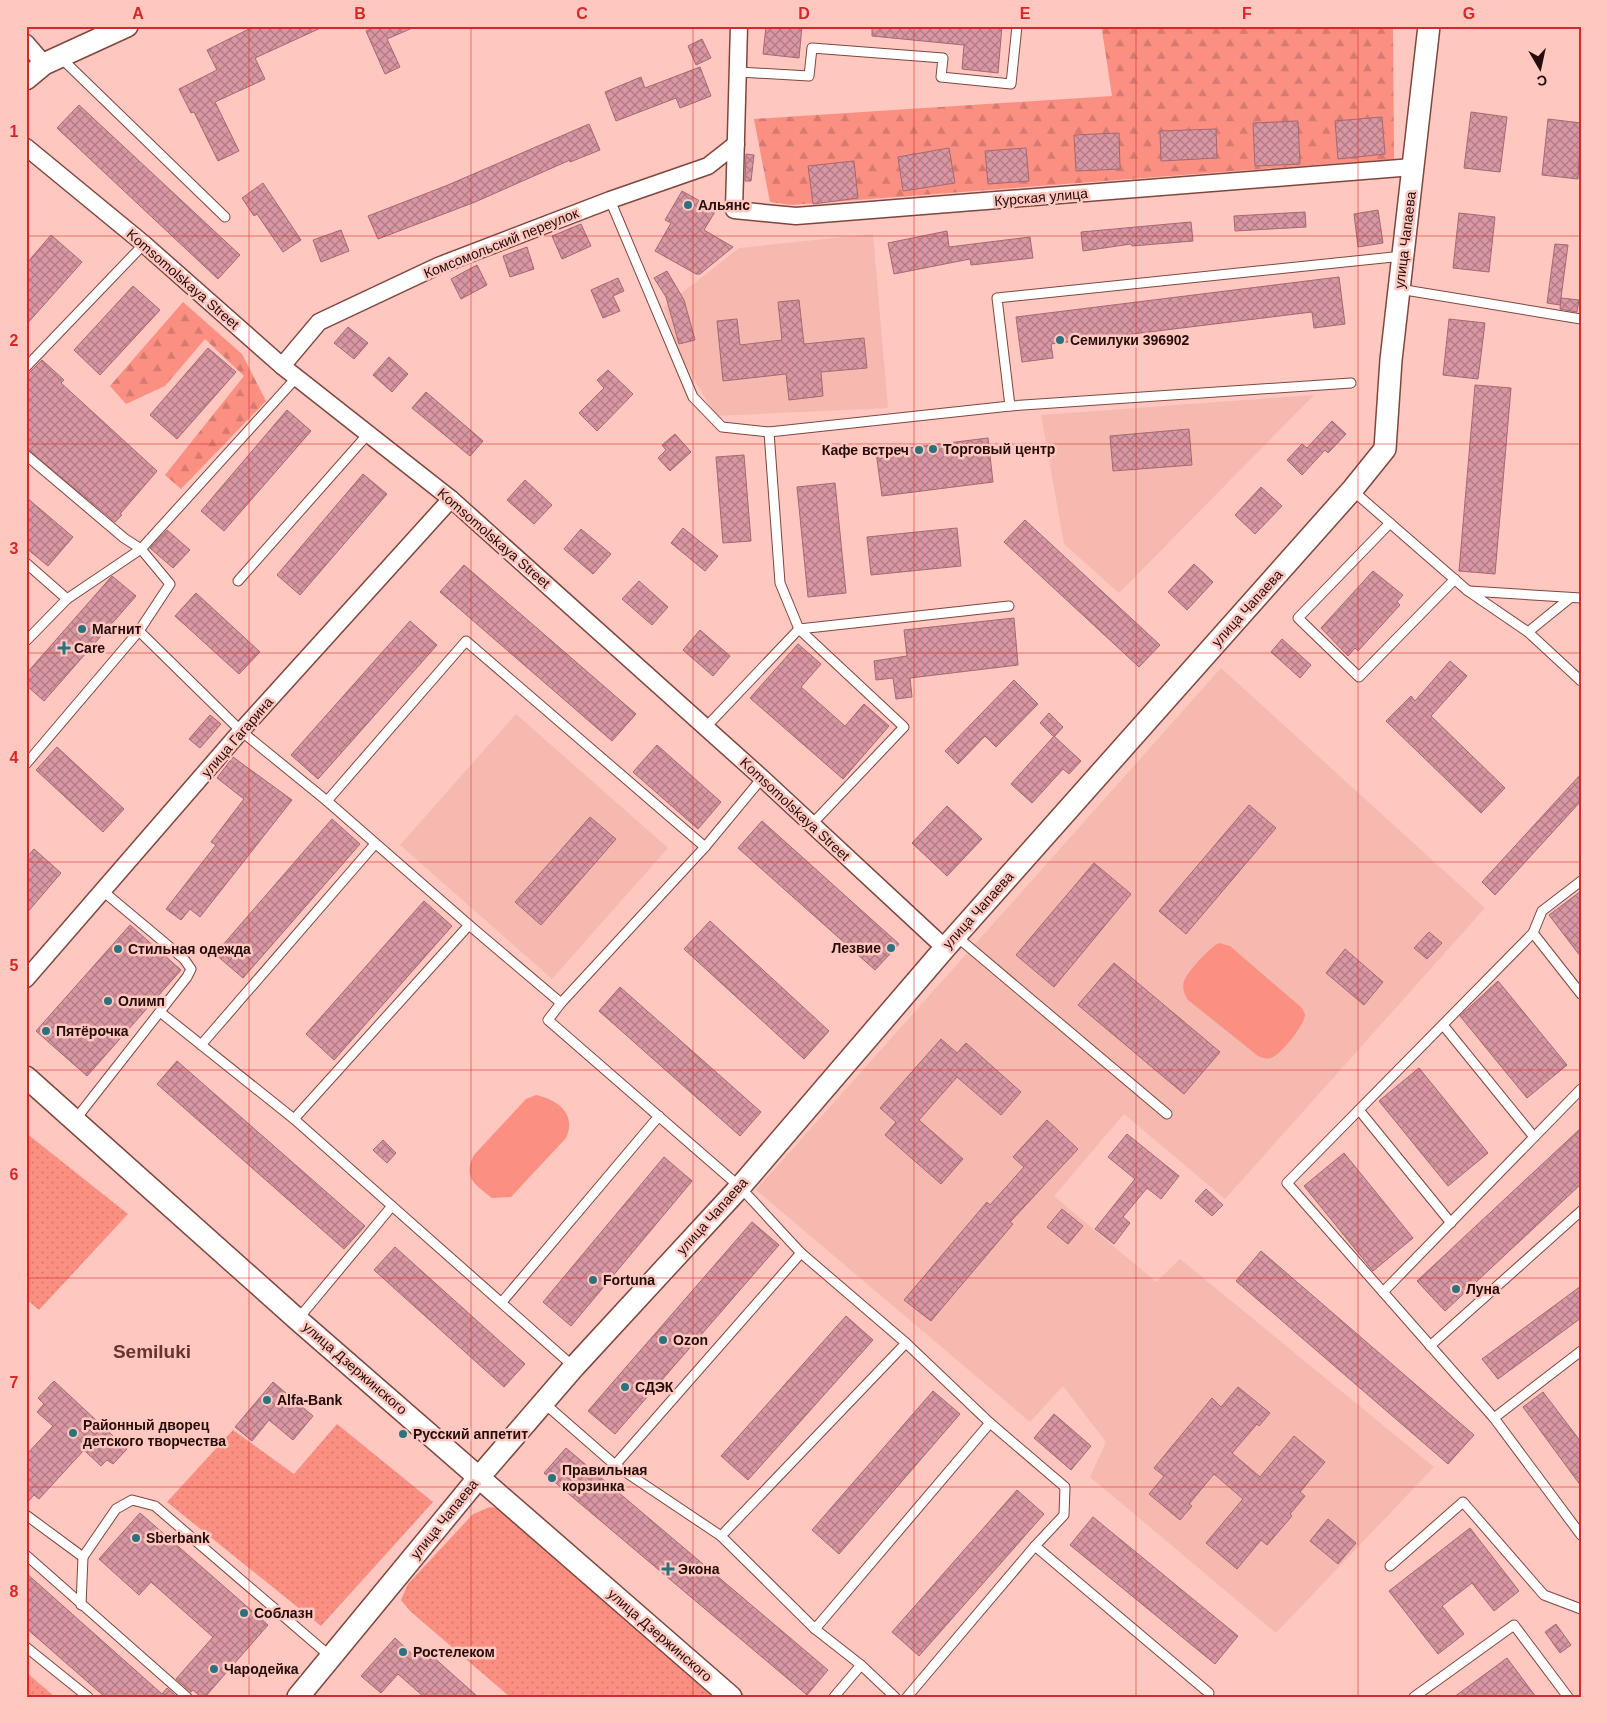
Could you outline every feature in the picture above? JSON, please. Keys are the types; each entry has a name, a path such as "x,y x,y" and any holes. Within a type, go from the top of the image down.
{"street":[{"path":"26,79 52,60 127,26"},
{"path":"736,144 739,26"},
{"name":"улица Чапаева","path":"298,1697 480,1476 574,1367 740,1186 950,942 1352,490 1385,449 1399,289 1429,26"},
{"path":"26,43 52,60"},
{"name":"Курская улица","path":"736,144 734,210 796,216 1413,167"},
{"name":"Комсомольский переулок","path":"282,366 319,322 438,266 610,200 708,166 736,144"},
{"name":"Komsomolskaya Street","path":"26,147 144,244 296,378 451,499 812,824 950,942"},
{"name":"улица Гагарина","path":"26,979 104,892 241,732 451,499"},
{"name":"улица Дзержинского","path":"26,1077 298,1320 480,1476 731,1697"}],"lane":[{"path":"739,72 810,76 812,48 943,58 941,77 1011,84 1017,26"},
{"path":"52,60 225,217"},
{"path":"610,200 693,397 722,427 769,432 1010,406 1351,383"},
{"path":"26,367 144,244"},
{"path":"1010,406 997,298 1403,256"},
{"path":"1399,289 1581,319"},
{"path":"26,641 67,600 141,550 296,378"},
{"path":"769,432 780,584 800,629 904,727 812,824"},
{"path":"238,581 368,434"},
{"path":"26,454 124,538 141,550 170,584 139,631 26,764"},
{"path":"1352,490 1468,591 1528,632 1581,681"},
{"path":"1390,523 1298,618 1359,678 1455,579"},
{"path":"26,563 67,600"},
{"path":"1468,591 1581,598"},
{"path":"1528,632 1570,598"},
{"path":"706,727 800,629 1009,606"},
{"path":"139,631 241,732 327,801 561,1003"},
{"path":"327,801 466,641 705,847"},
{"path":"762,778 705,847 561,1003 548,1020 740,1186 801,1253 906,1343 990,1423 1065,1488 1064,1515 1035,1546 907,1697"},
{"path":"201,1045 375,844"},
{"path":"1581,881 1542,910 1533,933 1287,1183 1494,1418 1581,1535"},
{"path":"75,1120 187,978 191,969 184,959 104,892"},
{"path":"294,1119 469,925"},
{"path":"1533,933 1581,994"},
{"path":"950,942 1167,1114"},
{"path":"160,1012 294,1119 574,1367"},
{"path":"1443,1025 1534,1137"},
{"path":"1383,1292 1581,1089"},
{"path":"1359,1110 1450,1223"},
{"path":"502,1302 659,1116"},
{"path":"298,1320 392,1206"},
{"path":"1430,1346 1581,1211"},
{"path":"615,1465 801,1253"},
{"path":"721,1536 906,1343"},
{"path":"1494,1418 1581,1351"},
{"path":"544,1402 615,1465 721,1536 815,1629 862,1665 895,1697"},
{"path":"815,1629 990,1423"},
{"path":"80,1605 83,1557 116,1509 132,1500 155,1506 331,1657"},
{"path":"1390,1566 1462,1502 1544,1595 1581,1609"},
{"path":"28,1520 83,1557"},
{"path":"1035,1546 1209,1693"},
{"path":"26,1555 80,1605 187,1697"},
{"path":"1414,1697 1514,1625 1568,1697"},
{"path":"26,1647 88,1697"},
{"path":"834,1697 862,1665"}],"shaded area":[{"path":"873,234 888,408 716,416 674,346 664,307 739,248"},
{"path":"1314,395 1119,593 1064,544 1041,415"},
{"path":"1221,668 1485,908 1225,1199 1124,1114 1054,1196 1156,1282 1180,1259 1434,1467 1276,1633 1090,1477 1106,1442 1063,1386 1030,1422 756,1190"},
{"path":"516,714 668,848 552,979 400,845"}],"green space":[{"path":"1104,26 1393,26 1394,159 791,205 770,202 754,119 1112,96 1102,30"},
{"path":"183,302 242,354 266,401 181,489 165,475 244,376 205,339 165,386 126,404 110,386"},
{"path":"1219,943 1230,946 1302,1008 1305,1014 1302,1024 1293,1037 1282,1050 1271,1058 1258,1056 1188,1000 1185,995 1183,986 1186,977 1205,954"},
{"path":"536,1095 552,1100 563,1109 569,1122 566,1138 511,1197 492,1198 472,1180 470,1170 474,1155 526,1099"},
{"path":"26,1133 128,1214 39,1310 26,1299"},
{"path":"337,1424 433,1502 321,1626 167,1502 233,1430 294,1474"},
{"path":"490,1507 506,1510 714,1697 510,1697 410,1611 401,1600 408,1584 473,1514"},
{"path":"26,1672 55,1697 26,1697"}],"building":[{"path":"255,26 325,26 255,58 265,79 215,102 239,151 218,161 194,112 191,113 179,89 217,70 207,50"},
{"path":"377,26 417,26 387,39 400,67 385,74 366,31"},
{"path":"766,26 802,26 799,58 763,54"},
{"path":"872,26 1002,26 998,73 962,69 964,45 872,36"},
{"path":"702,39 711,58 696,65 688,46"},
{"path":"700,67 711,96 680,108 676,98 616,121 605,92 641,77 645,88"},
{"path":"79,105 240,255 218,279 57,128"},
{"path":"1471,112 1507,117 1500,172 1464,168"},
{"path":"1382,117 1385,154 1338,159 1335,121"},
{"path":"1548,119 1581,123 1578,179 1542,175"},
{"path":"1298,121 1300,164 1255,166 1253,123"},
{"path":"589,124 600,150 570,162 570,160 475,202 378,239 368,216 448,185"},
{"path":"1216,129 1217,158 1161,161 1160,131"},
{"path":"1119,133 1120,169 1076,171 1074,135"},
{"path":"949,148 955,183 903,191 898,157"},
{"path":"1026,148 1029,181 988,184 985,151"},
{"path":"746,154 754,155 751,181 745,181"},
{"path":"854,161 858,198 813,204 808,166"},
{"path":"263,183 301,240 283,252 257,214 254,216 242,198"},
{"path":"682,191 716,210 704,230 733,247 700,274 696,274 655,251 671,223 665,220"},
{"path":"1378,210 1383,243 1358,247 1354,214"},
{"path":"1305,212 1306,227 1235,231 1234,216"},
{"path":"1459,213 1495,217 1489,272 1453,268"},
{"path":"1191,222 1193,241 1132,246 1131,244 1083,251 1081,232"},
{"path":"581,224 591,246 562,259 552,236"},
{"path":"341,230 349,251 321,262 313,240"},
{"path":"947,231 949,247 1030,237 1033,258 971,265 970,259 894,274 888,243"},
{"path":"51,235 82,262 26,325 26,264"},
{"path":"1555,244 1568,245 1560,305 1547,303"},
{"path":"527,247 534,269 510,277 503,256"},
{"path":"477,265 487,285 461,299 451,279"},
{"path":"667,271 684,300 695,340 679,344 666,297 654,278"},
{"path":"1339,277 1345,324 1314,328 1312,312 1051,344 1053,358 1022,362 1016,317"},
{"path":"618,278 624,291 613,296 620,311 603,318 591,290"},
{"path":"133,286 160,310 100,375 74,350"},
{"path":"1561,298 1579,300 1577,312 1560,309"},
{"path":"799,300 804,344 864,338 867,368 821,372 823,396 789,400 786,374 723,381 717,321 737,319 740,345 782,340 778,302"},
{"path":"1449,319 1485,323 1478,379 1443,375"},
{"path":"348,327 368,343 354,359 334,343"},
{"path":"208,348 236,372 177,439 150,415"},
{"path":"389,357 408,374 392,392 373,375"},
{"path":"42,360 64,380 61,383 157,471 115,522 26,448 26,376"},
{"path":"608,370 633,394 597,431 579,413 604,388 597,380"},
{"path":"1475,385 1511,388 1495,574 1459,571"},
{"path":"426,392 483,441 470,456 412,408"},
{"path":"287,410 311,431 224,531 201,511"},
{"path":"1332,421 1346,434 1328,453 1325,450 1302,475 1287,460 1302,444 1307,448"},
{"path":"1189,429 1192,465 1113,471 1110,436"},
{"path":"675,434 691,452 670,471 658,458 666,450 662,445"},
{"path":"988,438 993,482 882,496 876,452"},
{"path":"744,455 751,541 723,543 716,457"},
{"path":"363,474 387,494 300,595 277,575"},
{"path":"525,480 552,505 534,524 507,500"},
{"path":"835,483 846,593 808,597 797,487"},
{"path":"1261,487 1282,506 1255,534 1235,515"},
{"path":"26,497 73,537 48,566 26,548"},
{"path":"1025,520 1160,645 1139,667 1004,542"},
{"path":"683,528 718,556 705,571 671,543"},
{"path":"957,528 961,566 871,575 867,537"},
{"path":"581,529 611,554 593,574 564,549"},
{"path":"167,530 190,550 173,568 150,548"},
{"path":"1194,564 1213,582 1187,610 1168,592"},
{"path":"464,565 636,714 612,741 440,592"},
{"path":"1373,571 1403,595 1397,602 1400,605 1358,651 1355,648 1348,656 1321,628"},
{"path":"112,576 136,596 44,701 26,685 26,674"},
{"path":"639,581 668,607 652,625 622,599"},
{"path":"196,593 260,652 239,674 175,616"},
{"path":"1014,618 1018,665 910,678 912,697 896,699 893,678 876,680 874,661 907,656 904,630"},
{"path":"410,621 437,645 318,779 291,755"},
{"path":"700,630 730,656 713,676 683,650"},
{"path":"1282,639 1311,665 1300,678 1271,652"},
{"path":"798,644 821,664 801,687 845,726 864,704 889,726 843,779 750,698"},
{"path":"1450,661 1467,676 1431,716 1505,788 1481,813 1386,721 1411,696 1415,701"},
{"path":"1014,680 1038,704 996,747 985,736 958,764 945,751"},
{"path":"1049,713 1063,727 1054,737 1040,723"},
{"path":"210,715 221,724 200,748 189,739"},
{"path":"1054,736 1081,761 1069,774 1063,769 1032,803 1011,784"},
{"path":"657,745 721,802 698,829 633,772"},
{"path":"57,747 124,809 103,832 36,770"},
{"path":"233,757 292,800 200,917 190,909 181,920 166,909 216,845 211,842 244,799 217,778"},
{"path":"1581,774 1581,801 1495,895 1482,882"},
{"path":"1249,805 1276,828 1186,934 1159,911"},
{"path":"947,806 982,839 947,876 912,843"},
{"path":"590,817 616,839 541,925 515,902"},
{"path":"332,819 360,844 243,978 215,954"},
{"path":"762,821 899,944 875,970 738,848"},
{"path":"34,849 61,873 26,914 26,858"},
{"path":"1094,863 1131,894 1054,987 1016,955"},
{"path":"1581,891 1581,957 1549,915"},
{"path":"424,901 452,926 334,1060 306,1034"},
{"path":"710,921 829,1031 804,1059 684,949"},
{"name":"Олимп","path":"130,925 181,970 87,1076 36,1031"},
{"path":"1429,932 1442,943 1427,959 1414,948"},
{"path":"1345,949 1383,982 1364,1005 1326,973"},
{"path":"1114,963 1220,1052 1184,1094 1078,1005"},
{"path":"1498,981 1567,1065 1527,1098 1460,1016"},
{"path":"620,987 761,1112 740,1136 599,1011"},
{"path":"941,1039 957,1053 966,1043 1021,1092 1001,1115 957,1077 919,1120 963,1159 941,1184 885,1135 896,1122 880,1108"},
{"path":"177,1061 365,1226 344,1249 157,1084"},
{"path":"1419,1068 1488,1153 1448,1186 1379,1101"},
{"path":"1047,1120 1078,1149 1010,1222 1013,1224 931,1321 904,1300 987,1202 990,1205 1024,1167 1013,1157"},
{"path":"1581,1128 1581,1184 1445,1311 1417,1281"},
{"path":"1127,1134 1179,1176 1161,1199 1147,1188 1123,1217 1130,1223 1114,1244 1095,1229 1135,1179 1108,1157"},
{"path":"383,1140 396,1153 387,1163 373,1150"},
{"path":"1344,1153 1413,1238 1373,1271 1304,1186"},
{"path":"664,1157 692,1181 571,1326 543,1302"},
{"path":"1206,1189 1223,1205 1212,1216 1195,1201"},
{"path":"1062,1209 1083,1226 1068,1244 1047,1227"},
{"path":"752,1222 779,1245 615,1434 588,1411"},
{"path":"395,1247 525,1364 504,1387 374,1270"},
{"path":"1261,1251 1474,1435 1448,1464 1236,1281"},
{"path":"1581,1286 1581,1318 1498,1379 1482,1359"},
{"path":"846,1316 873,1340 748,1480 721,1456"},
{"path":"54,1381 127,1449 113,1464 107,1460 101,1466 84,1450 39,1499 34,1495 26,1504 26,1455 53,1426 37,1412 44,1404 38,1398"},
{"path":"273,1382 313,1416 293,1440 269,1420 252,1441 235,1427"},
{"path":"1238,1387 1270,1413 1259,1426 1257,1424 1232,1453 1260,1477 1294,1436 1325,1462 1300,1492 1305,1496 1290,1514 1292,1516 1267,1545 1261,1540 1237,1569 1206,1543 1243,1499 1214,1474 1189,1504 1192,1506 1180,1520 1149,1494 1164,1476 1154,1468 1212,1398 1221,1407"},
{"path":"933,1391 960,1414 839,1554 812,1530"},
{"path":"1543,1392 1581,1442 1581,1486 1523,1407"},
{"path":"1054,1414 1091,1446 1071,1470 1034,1438"},
{"path":"566,1448 828,1670 807,1695 544,1473"},
{"path":"1017,1490 1044,1514 919,1656 892,1632"},
{"path":"140,1513 268,1625 205,1697 201,1697 193,1690 191,1692 176,1679 213,1637 151,1582 139,1595 99,1559"},
{"path":"1093,1517 1238,1636 1215,1664 1070,1545"},
{"path":"1328,1519 1356,1543 1338,1564 1310,1541"},
{"path":"1470,1528 1519,1591 1494,1611 1472,1583 1442,1606 1464,1634 1438,1654 1389,1591"},
{"path":"26,1573 162,1694 167,1688 177,1697 105,1697 26,1628"},
{"path":"1556,1624 1571,1645 1560,1653 1545,1632"},
{"path":"395,1638 414,1656 422,1647 478,1697 424,1697 398,1674 381,1693 361,1676"},
{"path":"1507,1658 1536,1697 1454,1697"}],"place":[{"name":"Альянс","path":"688,205"},
{"name":"Семилуки 396902","path":"1060,340"},
{"name":"Торговый центр","path":"933,449"},
{"name":"Кафе встреч","path":"919,450"},
{"name":"Магнит","path":"82,629"},
{"name":"Care","path":"64,648"},
{"name":"Лезвие","path":"891,948"},
{"name":"Стильная одежда","path":"118,949"},
{"name":"Олимп","path":"108,1001"},
{"name":"Пятёрочка","path":"46,1031"},
{"name":"Fortuna","path":"593,1280"},
{"name":"Луна","path":"1456,1289"},
{"name":"Ozon","path":"663,1340"},
{"name":"СДЭК","path":"625,1387"},
{"name":"Alfa-Bank","path":"267,1400"},
{"name":"Районный дворец детского творчества","path":"73,1433"},
{"name":"Русский аппетит","path":"403,1434"},
{"name":"Правильная корзинка","path":"552,1478"},
{"name":"Sberbank","path":"136,1538"},
{"name":"Экона","path":"668,1569"},
{"name":"Соблазн","path":"244,1613"},
{"name":"Ростелеком","path":"403,1652"},
{"name":"Чародейка","path":"214,1669"}],"district":[{"name":"Semiluki","path":"152,1351"}]}
